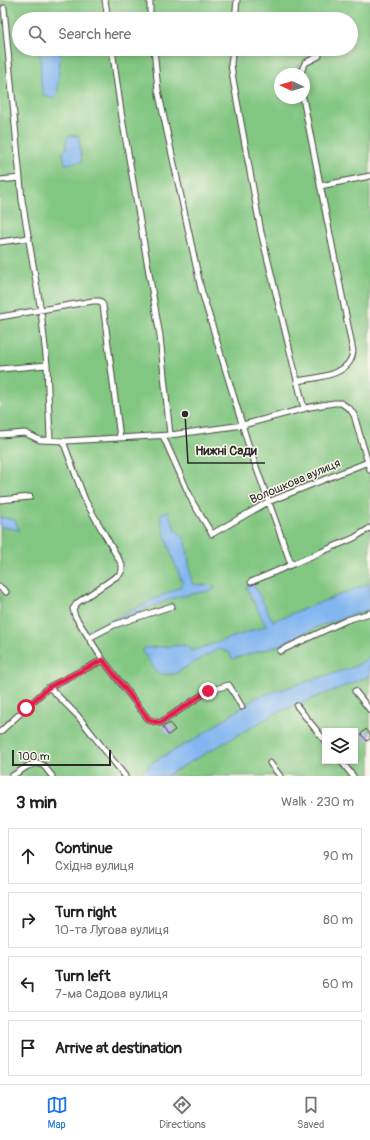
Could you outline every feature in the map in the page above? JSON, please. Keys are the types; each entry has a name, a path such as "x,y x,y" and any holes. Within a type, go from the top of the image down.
{"street":[{"path":"105,0 107,12"},
{"path":"150,0 150,12"},
{"path":"236,12 237,0"},
{"path":"4,8 20,178 48,365 50,439"},
{"path":"113,56 122,118 160,336 170,435"},
{"path":"155,56 158,90 201,290 268,502 291,564"},
{"path":"232,56 231,64 233,79 261,232 304,409"},
{"path":"303,68 305,63 319,56"},
{"path":"298,381 341,370 349,365 353,351 304,104"},
{"path":"320,186 370,176"},
{"path":"0,180 20,178"},
{"path":"0,242 29,238"},
{"path":"0,317 100,301 103,305 120,438"},
{"path":"0,369 48,365"},
{"path":"0,435 25,432 40,440 50,439 63,441 163,436 243,425 304,409 334,403 342,404 350,409 370,470"},
{"name":"Волошкова вулиця","path":"163,436 193,503 212,534 268,502 368,462"},
{"path":"63,441 85,500 122,565 120,574 77,603 73,609 75,616 103,660 149,720 155,723 160,723 208,691 229,685 242,707"},
{"path":"0,500 30,497"},
{"path":"251,582 354,538 370,528"},
{"path":"0,587 6,592"},
{"path":"89,638 114,625 172,606"},
{"path":"280,651 346,620 370,612"},
{"path":"0,732 49,687 103,660"},
{"path":"49,687 78,716 125,776"},
{"path":"355,691 370,710"},
{"path":"297,706 322,737"},
{"path":"270,763 280,776"},
{"path":"12,776 28,766 38,764 44,766 52,776"},
{"path":"343,764 353,776"}],"green space":[{"path":"0,0 370,0 370,776 0,776"}],"water":[{"path":"40,56 60,56 57,96 53,99 44,95 41,85"},
{"path":"78,135 82,161 65,164 63,152 67,148 66,141 69,136"},
{"path":"168,511 174,527 186,541 192,584 214,586 214,590 177,597 121,618 90,633 88,631 180,587 182,582 172,557 160,515"},
{"path":"0,517 15,520 19,530 0,527"},
{"path":"253,583 273,621 370,583 370,609 322,625 275,647 232,659 230,653 218,649 174,674 158,674 143,652 144,648 185,645 191,651 266,626 246,587"},
{"path":"370,657 370,676 276,713 166,776 137,776 154,761 197,738 257,697 354,667"}],"building":[{"path":"170,723 175,730 168,735 163,727"},
{"path":"366,729 370,734 370,739 367,741 361,734"}],"place":[{"name":"Нижні Сади","path":"185,414"}],"route":[{"path":"26,708 49,687 103,660 149,720 155,723 160,723 208,691"}]}
